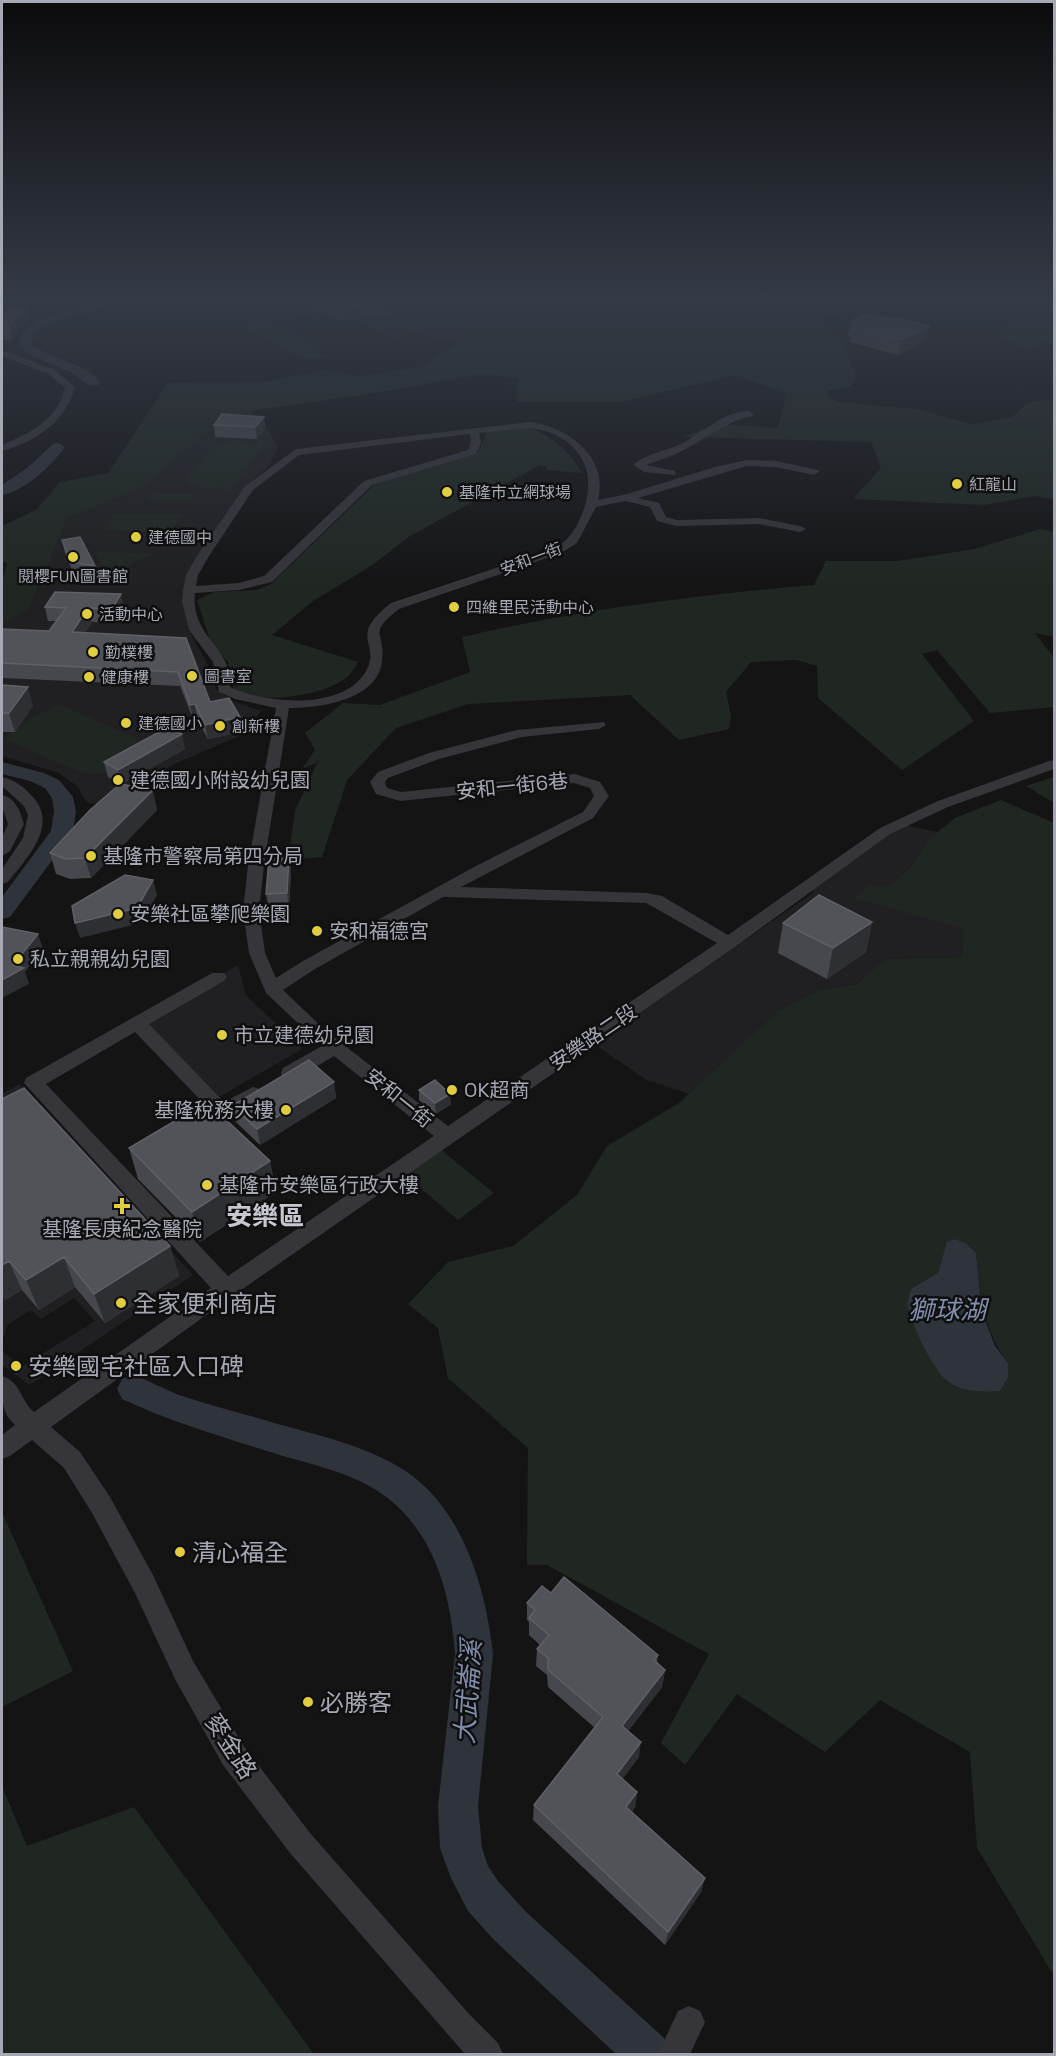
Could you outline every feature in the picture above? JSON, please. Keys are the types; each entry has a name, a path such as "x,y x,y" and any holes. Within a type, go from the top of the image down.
{"street":[{"path":"3,447 40,431 61,407 66,396"},
{"path":"671,473 644,469 638,465 686,445 705,432 743,414 749,414"},
{"name":"安和一街","path":"540,425 561,432 574,442 583,455 595,480 592,501 574,540 557,551 395,606 383,614 374,622 372,632 375,661 373,671 363,685 341,696 311,703 283,706 247,700 224,689 219,662 195,630 188,602 192,575 249,488 297,452 472,430 540,425"},
{"path":"189,590 236,588 268,579 359,489 379,480 472,452 477,442 477,436 472,430"},
{"path":"643,481 756,454 796,458"},
{"path":"592,501 628,498 739,464 779,464 814,472"},
{"path":"727,468 763,469 789,475"},
{"path":"592,501 624,486"},
{"path":"628,498 655,505 661,519 676,523 759,521 800,529"},
{"name":"安和一街","path":"283,706 256,866 251,912 257,953 272,989 335,1047 447,1136"},
{"name":"安和一街6巷","path":"272,989 309,965 480,870 588,816 602,796 595,785 575,778 400,797 381,791 377,782 383,775 434,756 522,733 598,724"},
{"name":"安樂路二段","path":"17,1416 78,1393 901,822 943,804 1054,764"},
{"path":"2,781 9,783 31,801 36,828 27,846 2,879"},
{"path":"2,799 11,808 16,824 2,850"},
{"path":"442,892 646,898 656,900 729,943"},
{"path":"218,977 33,1083 226,1289"},
{"path":"137,1023 222,1111"},
{"path":"185,1134 335,1047"},
{"path":"118,1174 137,1163"},
{"name":"麥金路","path":"2,1386 11,1395 17,1416 72,1460 101,1505 144,1584 184,1670 233,1755 300,1843 459,2026 487,2055"},
{"path":"2,1448 17,1416"},
{"path":"674,2055 689,2022"}],"shaded area":[{"path":"159,396 354,396 250,411 205,434 145,486 67,519 29,609 2,625 2,583 7,563 2,561 2,526 36,510 60,482 108,473"},
{"path":"517,396 647,396 621,402 517,402"},
{"path":"786,396 829,396 839,402 916,409 971,424 1012,417 1029,402 1054,399 1054,500 1035,496 984,505 853,499 881,468 871,442 683,437 718,424 778,428"},
{"path":"250,411 265,424 278,448 267,467 247,485 196,560 184,603 190,632 210,669 216,689 233,701 261,711 242,735 177,763 100,804 87,803 77,786 59,773 2,756 2,625 29,609 67,519 145,486 205,434"},
{"path":"523,427 550,438 571,457 582,473 547,470 547,467 540,465 410,536 371,566 313,601 272,635 358,662 343,680 319,691 290,697 260,697 235,690 230,680 228,662 211,644 197,600 214,592 257,590 271,584 376,483 478,453 487,432"},
{"path":"260,439 267,439 231,491 224,490 225,487 201,489 186,482 186,478 194,468 214,447 231,442 255,445"},
{"path":"152,493 195,494 190,502 147,501"},
{"path":"114,513 182,514 172,532 103,530"},
{"path":"1040,529 1054,532 1054,637 1035,633 1054,658 1054,707 990,713 937,650 922,654 974,721 902,770 818,698 817,666 796,660 751,662 726,692 731,716 729,729 679,740 630,695 468,704 396,728 347,780 322,857 288,860 295,811 319,759 316,763 302,769 315,750 305,733 343,703 380,705 470,672 462,637 549,619 637,605 814,585 826,561 897,561 975,549"},
{"path":"96,551 151,554 119,570 102,569"},
{"path":"58,704 136,738 140,745 116,768 94,774 83,773 4,739 30,718 53,710 50,708"},
{"path":"1054,777 1054,803 1026,786"},
{"path":"1001,800 1054,823 1054,1973 977,1848 970,1752 880,1700 825,1752 737,1694 685,1765 661,1743 709,1654 547,1565 527,1565 528,1448 448,1378 438,1328 408,1304 448,1262 513,1246 577,1195 607,1146 679,1103 776,1012 820,990 856,984 885,959 963,957 962,928 854,898 869,886 889,886 912,865 930,838 955,818","holes":["955,1239 966,1243 976,1253 981,1297 987,1323 1008,1363 948,1383 934,1364 916,1328 912,1288 938,1273 947,1243"]},
{"path":"900,824 938,832 930,838 912,865 889,886 869,886 962,928 963,957 885,959 856,984 820,990 776,1012 689,1094 647,1080 595,1045 814,892 807,887"},
{"name":"市立建德幼兒園","path":"238,965 246,995 302,1049 219,1097 141,1020"},
{"path":"19,1084 193,1275 30,1385 2,1365 2,1351 21,1367 95,1321 74,1298 41,1319 31,1310 7,1325 2,1344 2,1295 5,1300 22,1290 2,1136 2,1094"},
{"path":"434,1144 494,1193 458,1220 398,1169"},
{"path":"2,1512 73,1671 2,1707"},
{"path":"2,1786 27,1846 134,1807 314,2054 2,2054"}],"water":[{"name":"獅球湖","path":"955,1239 966,1243 976,1253 982,1312 995,1346 1008,1363 1008,1377 1000,1391 968,1390 944,1378 924,1347 910,1313 908,1301 912,1288 938,1273 947,1242"}],"building":[{"path":"222,414 264,417 255,427 214,425"},
{"path":"80,537 95,566 71,562 62,540"},
{"path":"55,592 121,594 112,609 88,608 72,632 186,638 210,702 229,698 240,717 205,725 195,704 190,705 178,672 2,663 2,629 49,631 66,608 45,607"},
{"path":"2,685 28,687 9,713 2,713"},
{"path":"168,727 182,734 118,770 104,762"},
{"path":"120,784 153,790 85,858 65,859 50,853 90,810"},
{"path":"289,857 287,893 266,894 269,858"},
{"path":"125,875 153,880 137,908 75,923 72,906"},
{"path":"819,895 872,922 833,948 783,923"},
{"path":"2,927 38,934 13,965 24,968 2,980"},
{"path":"309,1060 334,1082 257,1129 232,1106"},
{"path":"435,1080 450,1094 435,1103 419,1090"},
{"path":"24,1088 170,1246 94,1294 64,1257 26,1280 9,1261 2,1265 2,1099"},
{"path":"207,1102 270,1161 192,1212 129,1148"},
{"path":"564,1577 658,1655 654,1660 665,1670 622,1726 641,1742 617,1774 637,1792 626,1807 705,1878 668,1932 534,1805 603,1717 548,1670 548,1658 537,1649 549,1635 529,1618 535,1610 527,1603 542,1586 551,1593"}],"waterway":[{"name":"大武崙溪","path":"2,491 32,472 58,447"},
{"name":"大武崙溪","path":"2,768 37,777 52,784 62,797 65,811 62,832 2,912"},
{"name":"大武崙溪","path":"133,1389 172,1407 359,1465 394,1483 424,1511 447,1548 456,1568 472,1633 474,1654 458,1806 461,1848 472,1878 483,1896 510,1926 648,2054"}],"place":[{"name":"紅龍山","path":"957,484"},
{"name":"基隆市立網球場","path":"447,492"},
{"name":"建德國中","path":"136,537"},
{"name":"閱櫻FUN圖書館","path":"73,557"},
{"name":"四維里民活動中心","path":"454,607"},
{"name":"活動中心","path":"87,614"},
{"name":"勤樸樓","path":"93,652"},
{"name":"圖書室","path":"192,676"},
{"name":"健康樓","path":"89,677"},
{"name":"建德國小","path":"126,723"},
{"name":"創新樓","path":"220,726"},
{"name":"建德國小附設幼兒園","path":"118,780"},
{"name":"基隆市警察局第四分局","path":"91,856"},
{"name":"安樂社區攀爬樂園","path":"118,914"},
{"name":"安和福德宮","path":"317,931"},
{"name":"私立親親幼兒園","path":"18,959"},
{"name":"市立建德幼兒園","path":"222,1035"},
{"name":"OK超商","path":"452,1090"},
{"name":"基隆稅務大樓","path":"286,1110"},
{"name":"基隆市安樂區行政大樓","path":"207,1185"},
{"name":"基隆長庚紀念醫院","path":"122,1206"},
{"name":"全家便利商店","path":"121,1303"},
{"name":"安樂國宅社區入口碑","path":"16,1366"},
{"name":"清心福全","path":"180,1552"},
{"name":"必勝客","path":"308,1702"}],"district":[{"name":"安樂區","path":"265,1216"}]}
